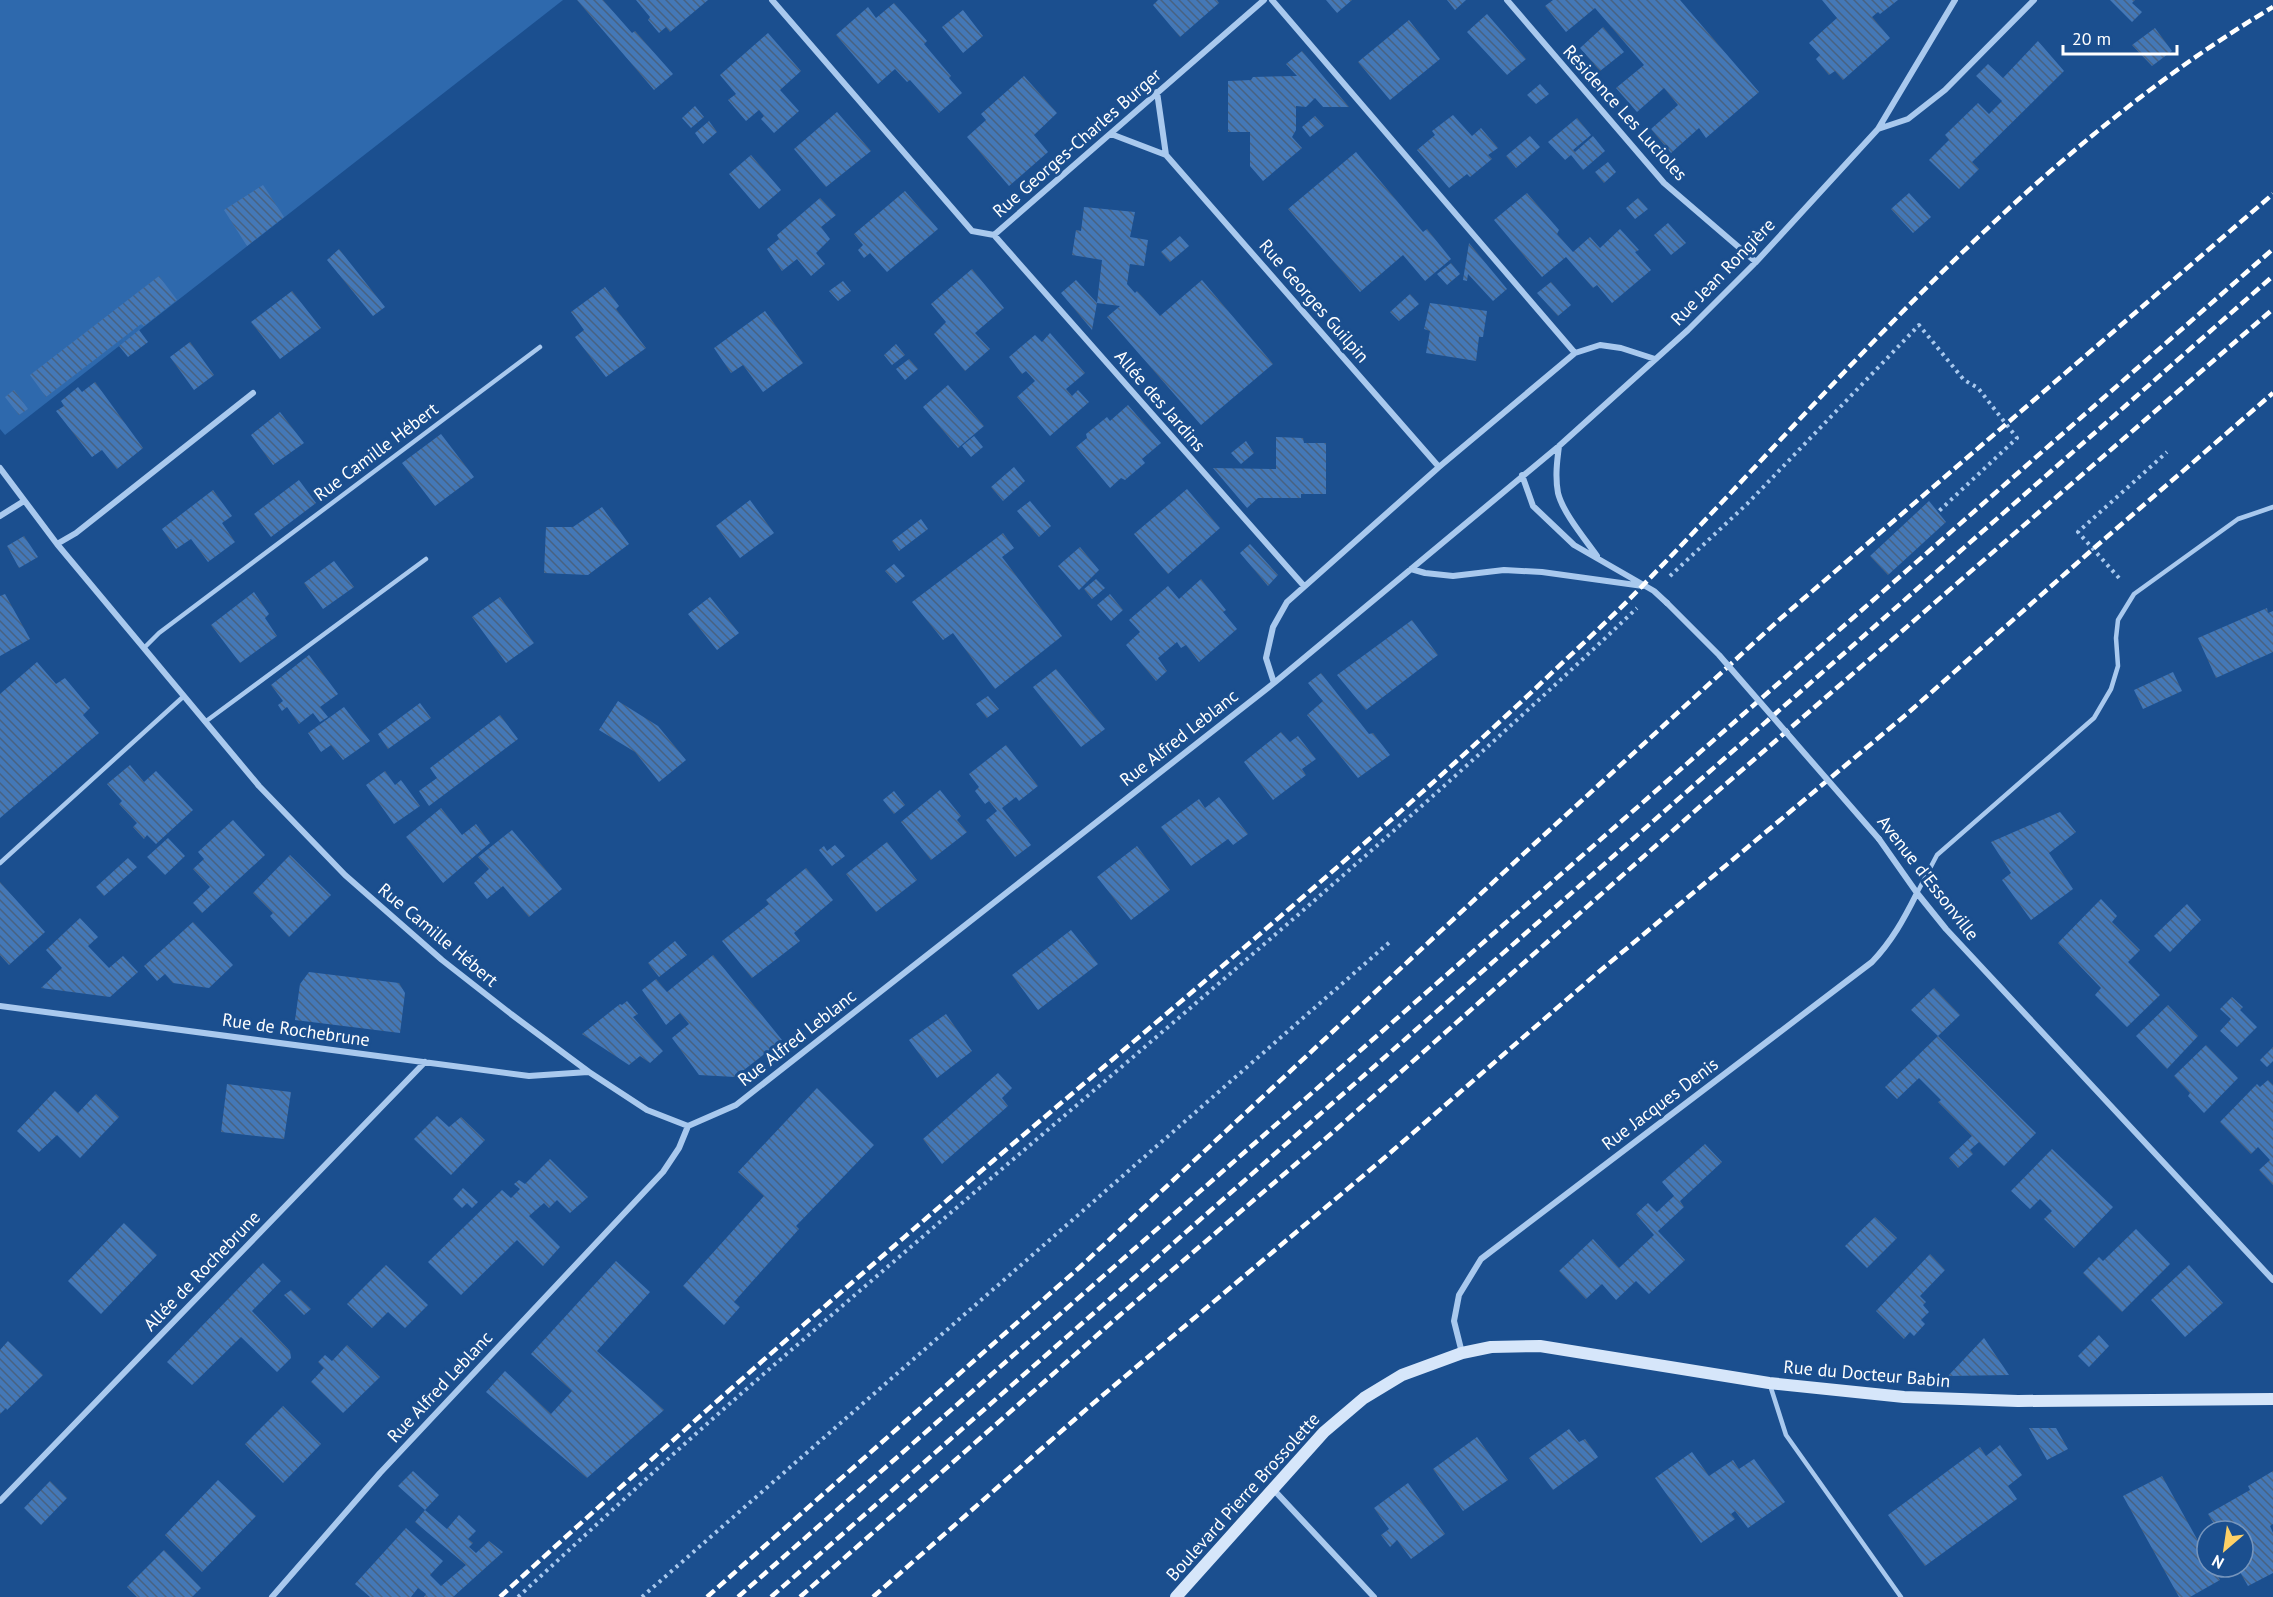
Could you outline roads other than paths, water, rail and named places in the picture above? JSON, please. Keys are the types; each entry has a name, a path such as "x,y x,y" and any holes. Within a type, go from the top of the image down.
{"main road":[{"name":"Rue du Docteur Babin","path":"1462,1353 1491,1347 1540,1346 1769,1383 1950,1400 2273,1399"},
{"name":"Boulevard Pierre Brossolette","path":"1176,1597 1324,1432 1364,1398 1402,1375 1462,1353"}],"street":[{"name":"Rue Georges-Charles Burger","path":"772,0 972,231 994,235 1264,0"},
{"path":"1272,0 1575,353"},
{"name":"Résidence Les Lucioles","path":"1507,0 1664,183 1756,262"},
{"name":"Rue Jean Rongière","path":"1465,522 1559,446 1696,323 1756,262 1878,129 1955,0"},
{"path":"1878,129 1908,119 1945,90 2034,0"},
{"path":"1157,92 1166,155"},
{"name":"Rue Georges Guilpin","path":"1111,134 1166,155 1439,467"},
{"name":"Allée des Jardins","path":"994,235 1304,586"},
{"path":"1274,683 1266,658 1273,627 1287,602 1439,467 1575,353 1600,345 1621,348 1655,359"},
{"path":"57,544 76,533 253,393"},
{"name":"Avenue d'Essonville","path":"1559,446 1556,469 1559,494 1574,523 1599,559"},
{"name":"Rue Camille Hébert","path":"0,468 57,544 145,647 205,722 290,820 345,875 451,967 589,1072 647,1110 688,1126"},
{"name":"Avenue d'Essonville","path":"1522,475 1533,506 1574,545 1654,591 1719,656 1879,839 1946,929 2273,1280"},
{"path":"0,516 24,501"},
{"name":"Rue Alfred Leblanc","path":"272,1597 380,1473 663,1172 679,1148 688,1126 736,1105 1274,683 1465,522"},
{"path":"1411,569 1452,576 1504,570 1542,572 1643,586"},
{"name":"Rue Jacques Denis","path":"1462,1353 1454,1322 1459,1295 1481,1259 1872,962 1890,942 1917,893"},
{"name":"Rue de Rochebrune","path":"0,1006 529,1076 589,1072"},
{"name":"Allée de Rochebrune","path":"0,1501 425,1062"},
{"path":"1273,1489 1374,1597"}],"lane":[{"name":"Rue Camille Hébert","path":"145,647 168,626 540,347"},
{"path":"1917,893 1938,855 2094,718 2111,689 2118,666 2116,638 2118,620 2133,594 2238,519 2273,507"},
{"path":"205,722 426,559"},
{"path":"0,863 184,696"},
{"path":"1769,1383 1786,1435 1901,1597"}],"railway":[{"path":"500,1597 807,1322 1268,927 1470,749 1634,594 1867,348 2019,199 2100,130 2184,65 2273,7"},
{"path":"707,1597 1080,1267 1531,847 1780,619 2273,194"},
{"path":"738,1597 2273,249"},
{"path":"771,1597 2273,276"},
{"path":"800,1597 1120,1315 1332,1133 1704,803 2273,309"},
{"path":"873,1597 1090,1406 1383,1159 1595,975 1908,713 2273,393"}]}
